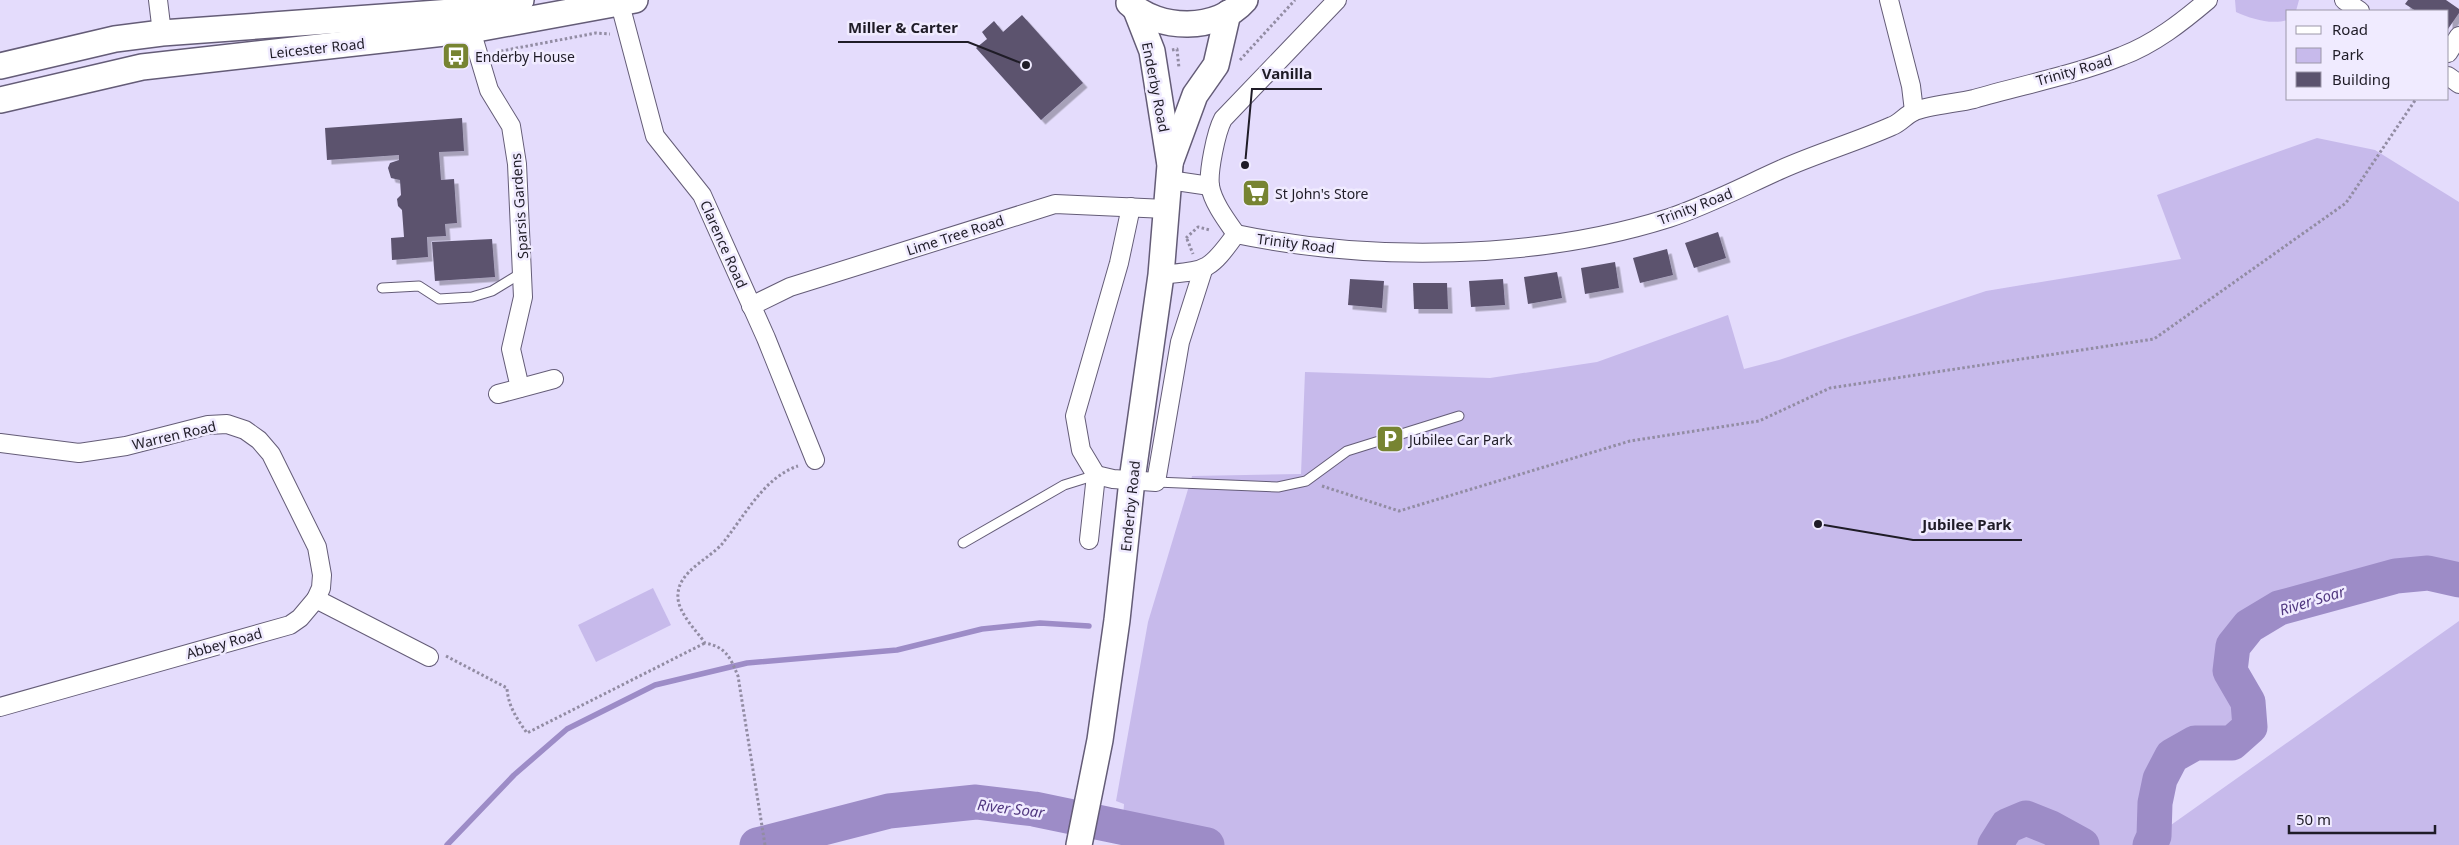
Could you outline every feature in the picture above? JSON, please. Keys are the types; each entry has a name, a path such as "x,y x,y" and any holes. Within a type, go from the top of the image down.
{"main road":[{"name":"Leicester Road","path":"0,66 115,39 162,32 465,11 521,0"},
{"name":"Leicester Road","path":"0,100 142,67 470,30 628,2"},
{"path":"1131,5 1167,23 1198,24 1237,6"},
{"name":"Enderby Road","path":"1079,845 1100,740 1125,552 1144,481 1169,172 1152,51 1131,5"},
{"name":"Enderby Road","path":"1169,172 1196,95 1216,65 1237,6"}],"street":[{"path":"158,0 162,32"},
{"path":"1160,275 1203,270 1219,258 1236,234 1222,214 1210,186 1216,132 1223,118 1338,0"},
{"path":"1889,0 1911,86 1914,111"},
{"name":"Trinity Road","path":"1236,234 1276,242 1380,252 1442,253 1558,242 1615,232 1668,218 1714,201 1782,169 1894,125 1914,111 1954,104 2123,56 2163,34 2208,0"},
{"path":"2344,0 2359,10"},
{"name":"Clarence Road","path":"628,2 654,136 702,195 816,460"},
{"name":"Sparsis Gardens","path":"470,30 489,90 511,126 517,164 523,297 511,350 520,388"},
{"path":"2449,51 2459,36"},
{"path":"1169,172 1210,186"},
{"name":"Lime Tree Road","path":"751,306 790,287 1055,204 1166,209"},
{"path":"1089,540 1096,475 1081,450 1075,416 1119,263 1130,208"},
{"path":"1096,475 1144,481 1180,342 1203,270"},
{"path":"498,394 554,380"},
{"name":"Warren Road","path":"0,443 79,453 126,446 208,425 227,424 245,430 259,440 271,454 317,547 322,575 321,588 316,599"},
{"path":"316,599 429,658"},
{"name":"Abbey Road","path":"0,707 290,625 305,614 316,599"}],"lane":[{"path":"382,288 419,286 439,299 472,297 492,290 523,272"},
{"path":"1144,481 1278,487 1306,481 1347,450 1459,416"},
{"path":"963,543 1064,485 1096,475"}],"path":[{"path":"1306,481 1400,511 1630,441 1759,421 1830,388 2154,339 2346,203 2415,100"},
{"path":"705,643 679,605 678,593 683,580 720,546 756,499 786,470 816,460"},
{"path":"429,658 442,654 507,688 508,700 517,720 527,733 705,643 718,646 731,658 738,676 765,845"}],"green space":[{"path":"2235,0 2299,0 2296,10 2286,10 2286,20 2268,22 2236,12"},
{"path":"2317,138 2375,150 2459,202 2459,580 2428,573 2396,576 2279,608 2249,626 2233,646 2230,671 2248,702 2250,727 2232,743 2195,743 2172,756 2160,779 2155,803 2154,837 2459,621 2459,845 1121,845 1124,804 1116,801 1148,622 1192,476 1301,474 1305,372 1490,378 1597,362 1728,315 1744,369 1779,360 1986,291 2181,259 2157,195"},
{"path":"653,588 671,625 596,662 578,625"}],"building":[{"path":"2408,0 2446,0 2459,9 2459,13 2449,28 2449,10 2414,10 2405,4"},
{"path":"1022,15 1083,83 1041,120 976,48 987,39 982,32 994,21 1003,32"},
{"path":"462,118 464,151 439,152 441,180 454,179 457,223 445,224 446,236 427,237 428,257 392,260 391,238 404,237 402,210 398,206 397,199 401,195 400,180 391,178 388,168 390,163 399,160 399,155 327,160 325,128"},
{"path":"1718,232 1726,258 1694,268 1685,243"},
{"path":"492,239 495,277 435,281 432,242"},
{"path":"1667,249 1673,275 1640,283 1633,258"},
{"path":"1615,262 1619,288 1585,294 1581,268"},
{"path":"1557,272 1562,298 1528,304 1524,277"},
{"path":"1350,279 1384,281 1382,308 1348,305"},
{"path":"1503,279 1505,305 1471,307 1469,281"},
{"path":"1413,283 1447,283 1448,309 1414,309"}],"waterway":[{"name":"River Soar","path":"2150,845 2154,836 2155,803 2160,779 2172,756 2195,743 2232,743 2250,727 2248,702 2230,671 2233,646 2249,626 2279,608 2396,576 2428,573 2459,580"},
{"path":"447,845 514,775 567,729 655,685 747,663 897,650 982,629 1040,623 1089,626"},
{"name":"River Soar","path":"757,845 889,811 976,802 1034,809 1207,845"},
{"name":"River Soar","path":"1995,845 2007,826 2026,818 2051,828 2082,845"}],"place":[{"name":"Enderby House","path":"456,56"},
{"name":"Miller & Carter","path":"1026,65"},
{"name":"Vanilla","path":"1245,165"},
{"name":"St John's Store","path":"1256,193"},
{"name":"Jubilee Car Park","path":"1390,439"},
{"name":"Jubilee Park","path":"1818,524"}]}
